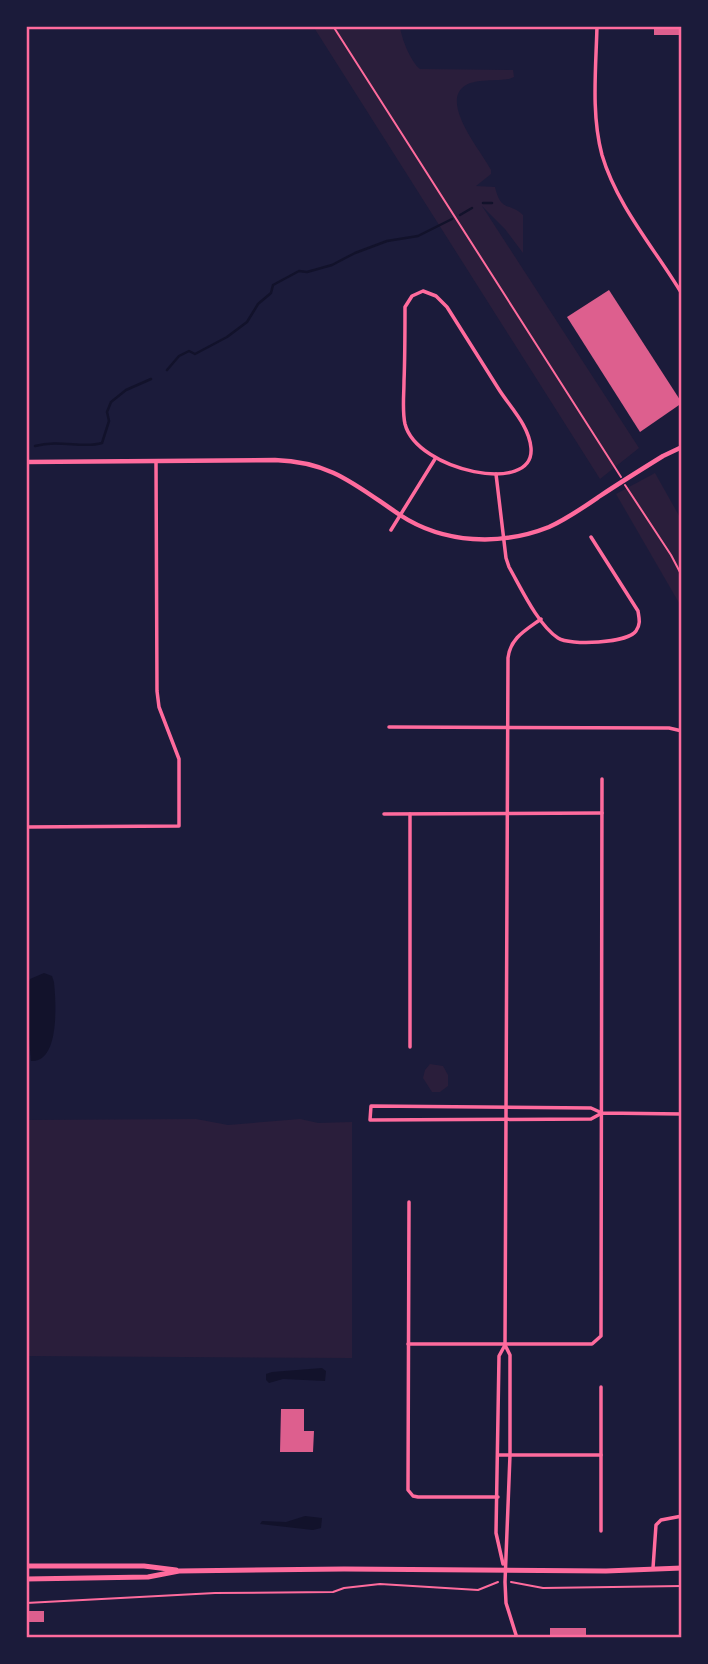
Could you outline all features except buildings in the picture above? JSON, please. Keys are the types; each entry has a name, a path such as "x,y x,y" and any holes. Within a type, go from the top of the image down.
{"main road":[{"path":"26,1566 144,1566 180,1571 682,1568"},
{"path":"26,1579 148,1577 180,1571"}],"street":[{"path":"597,26 596,110 602,155 621,198 682,294"},
{"path":"423,291 436,296 447,307 527,434 531,454 514,472 496,474 466,471 435,459 405,425 405,307 412,296 423,291"},
{"path":"26,462 275,460 305,463 348,479 421,527 456,537 504,539 550,526 682,447"},
{"path":"391,530 435,459"},
{"path":"26,827 179,826 179,759 159,707 157,691 156,461"},
{"path":"496,474 509,567 541,619 559,639 570,643 630,638 640,622 638,611 591,537"},
{"path":"517,1638 506,1603 505,1582 510,1455 510,1355 505,1345 508,652 517,636 541,619"},
{"path":"389,727 669,727 682,731"},
{"path":"408,1343 592,1344 599,1340 602,1324 602,779"},
{"path":"384,814 506,811 603,813"},
{"path":"410,814 410,1047"},
{"path":"603,1112 591,1119 370,1120 371,1106 591,1108 603,1112 682,1114"},
{"path":"409,1202 410,1494 418,1497 498,1497"},
{"path":"505,1345 499,1356 496,1533 505,1571"},
{"path":"601,1387 601,1531"},
{"path":"499,1455 601,1455"},
{"path":"653,1569 656,1525 662,1520 682,1516"}],"path":[{"path":"333,26 682,576"},
{"path":"26,1603 215,1592 333,1592 373,1584 478,1590 495,1582 543,1588 682,1586"}],"shaded area":[{"path":"313,26 400,26 407,49 420,69 513,70 514,77 509,79 466,85 459,93 459,114 491,170 491,174 476,186 495,187 503,204 523,215 523,253 505,229 482,206 639,448 600,479"},
{"path":"655,473 682,521 682,608 616,494"},
{"path":"44,973 52,976 54,982 54,1030 47,1052 40,1059 31,1061 27,986 30,979"},
{"path":"430,1064 443,1066 448,1075 448,1086 440,1092 432,1092 423,1078"},
{"path":"196,1119 228,1125 300,1119 318,1123 352,1122 352,1358 26,1356 26,1120"},
{"path":"322,1368 326,1371 325,1381 283,1379 269,1383 266,1380 266,1374 272,1372"},
{"path":"305,1516 322,1518 321,1528 313,1530 260,1524 262,1521 286,1522"}],"waterway":[{"path":"483,203 492,203"},
{"path":"460,215 472,208"},
{"path":"167,370 179,356 189,351 195,354 227,337 247,322 258,304 271,293 273,285 299,271 307,272 332,265 387,241 418,236 452,219"},
{"path":"35,446 53,443 102,443 109,421 107,412 111,402 126,390 151,379"}]}
